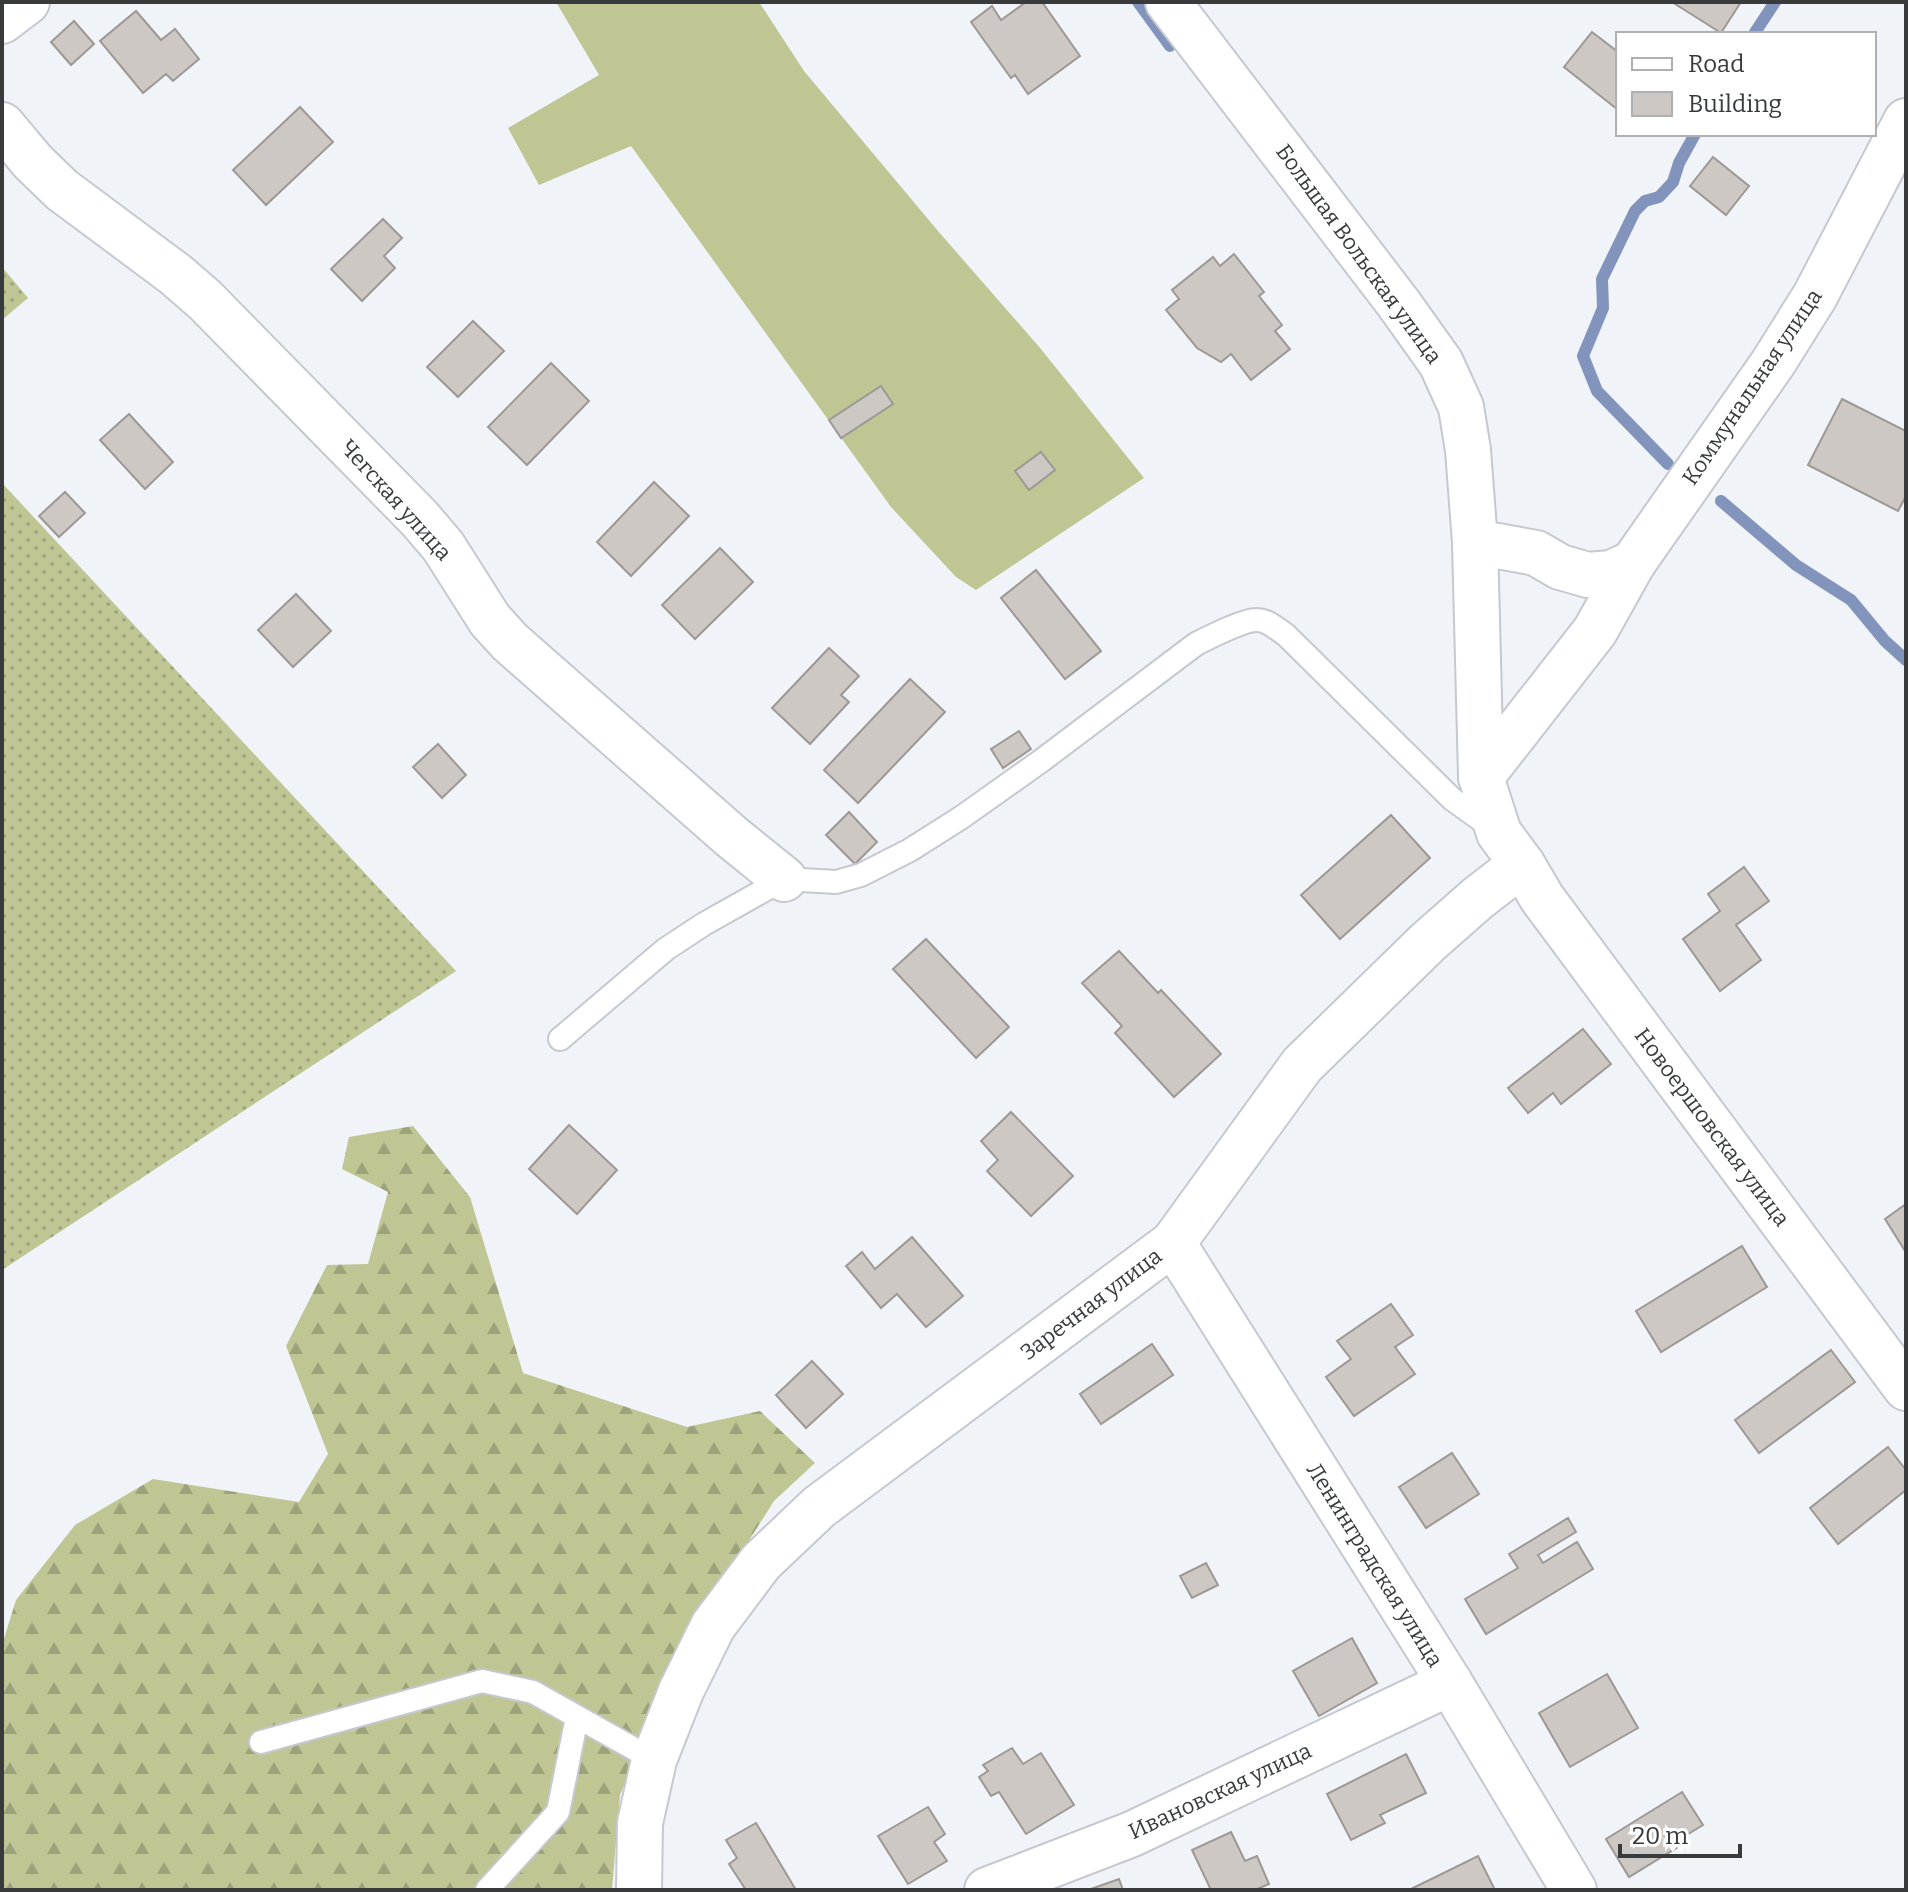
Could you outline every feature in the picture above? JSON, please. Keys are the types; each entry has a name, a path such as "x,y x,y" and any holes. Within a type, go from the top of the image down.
{"street":[{"path":"2,21 27,2"},
{"name":"Большая Вольская улица","path":"1168,2 1382,280 1441,363 1461,407 1468,450 1475,542 1481,777 1511,848"},
{"name":"Коммунальная улица","path":"1481,777 1595,631 1633,563 1773,363 1807,310 1906,121"},
{"name":"Чегская улица","path":"2,125 62,190 205,300 419,518 443,546 490,620 510,642 784,879"},
{"path":"1475,542 1536,553 1560,567 1588,575 1611,573 1633,563"},
{"name":"Заречная улица","path":"639,1890 640,1823 654,1760 681,1691 713,1626 761,1562 819,1507 1173,1243 1302,1065 1428,942 1478,898 1511,848"},
{"name":"Новоершовская улица","path":"1511,848 1551,911 1906,1388"},
{"name":"Ленинградская улица","path":"1173,1243 1450,1683 1574,1890"},
{"name":"Ивановская улица","path":"987,1890 1132,1834 1450,1683"}],"lane":[{"path":"560,1039 666,949 704,924 784,879 836,882 861,875 910,850 1041,761 1196,644 1256,620 1270,624 1286,635 1452,799 1511,848"},
{"path":"261,1742 482,1681 533,1692 654,1760"},
{"path":"487,1890 558,1812 577,1717"}],"green space":[{"path":"556,2 759,2 804,71 1041,349 1144,478 976,590 956,577 891,507 631,146 539,185 508,128 599,75"},
{"path":"2,267 28,298 2,320"},
{"path":"2,483 456,971 2,1270"},
{"path":"413,1126 470,1197 523,1373 687,1427 760,1411 815,1463 774,1501 692,1630 620,1795 612,1890 2,1890 2,1645 16,1600 75,1525 153,1479 299,1502 328,1454 286,1346 327,1265 368,1264 388,1192 342,1169 349,1137"}],"building":[{"path":"1026,2 1042,2 1080,56 1028,94 1015,75 1011,78 971,22 992,6 1001,20"},
{"path":"1672,2 1741,2 1719,32"},
{"path":"136,11 161,40 175,29 199,59 173,81 166,74 143,93 100,41"},
{"path":"74,21 94,44 71,65 51,42"},
{"path":"1592,32 1616,50 1616,108 1564,67"},
{"path":"300,107 333,142 266,205 233,170"},
{"path":"1713,157 1749,186 1726,215 1690,186"},
{"path":"383,219 402,238 384,256 395,268 362,301 331,269"},
{"path":"1234,254 1264,292 1259,296 1282,325 1275,331 1290,349 1251,380 1231,354 1221,362 1197,348 1166,310 1179,299 1172,290 1213,257 1220,266"},
{"path":"473,321 504,351 458,397 427,367"},
{"path":"551,363 589,401 527,465 488,427"},
{"path":"881,386 893,404 841,438 829,420"},
{"path":"1842,399 1906,431 1906,496 1898,511 1808,465"},
{"path":"129,414 173,462 145,489 100,440"},
{"path":"1041,452 1055,470 1029,490 1015,471"},
{"path":"654,482 689,516 631,576 597,542"},
{"path":"65,492 85,513 59,537 39,516"},
{"path":"720,548 753,582 695,639 662,605"},
{"path":"1036,570 1101,651 1065,679 1001,598"},
{"path":"296,594 331,631 293,667 258,630"},
{"path":"829,648 859,676 841,695 849,702 810,744 772,708"},
{"path":"910,679 945,712 858,803 824,770"},
{"path":"1019,731 1031,749 1003,768 991,749"},
{"path":"438,744 466,775 442,798 413,767"},
{"path":"849,812 877,842 855,864 826,835"},
{"path":"1391,815 1430,858 1340,939 1301,895"},
{"path":"1744,867 1769,901 1736,925 1761,960 1720,991 1683,939 1720,911 1708,894"},
{"path":"926,939 1009,1027 976,1058 893,969"},
{"path":"1119,951 1158,993 1161,990 1221,1054 1174,1097 1115,1033 1122,1026 1082,983"},
{"path":"1583,1029 1611,1064 1561,1104 1553,1093 1528,1113 1508,1088"},
{"path":"1011,1112 1073,1176 1031,1216 987,1171 998,1160 981,1141"},
{"path":"569,1125 617,1170 577,1214 529,1169"},
{"path":"1906,1204 1906,1250 1905,1251 1885,1219"},
{"path":"912,1237 963,1296 926,1327 897,1294 881,1308 846,1266 862,1252 875,1269"},
{"path":"1742,1246 1767,1287 1661,1352 1636,1311"},
{"path":"1391,1304 1413,1335 1395,1347 1415,1374 1354,1416 1326,1377 1351,1359 1337,1341"},
{"path":"1152,1344 1173,1375 1101,1424 1080,1394"},
{"path":"1831,1350 1855,1382 1759,1453 1735,1420"},
{"path":"812,1361 843,1394 806,1428 776,1395"},
{"path":"1888,1447 1906,1470 1906,1490 1838,1544 1810,1508"},
{"path":"1452,1453 1479,1494 1426,1528 1399,1487"},
{"path":"1568,1518 1576,1532 1538,1555 1543,1563 1577,1542 1593,1569 1486,1634 1465,1599 1518,1568 1509,1554"},
{"path":"1206,1563 1218,1585 1192,1598 1180,1576"},
{"path":"1352,1638 1377,1683 1319,1716 1293,1671"},
{"path":"1607,1674 1638,1728 1570,1767 1539,1713"},
{"path":"1012,1748 1023,1764 1041,1753 1074,1805 1026,1834 999,1792 991,1796 979,1777 988,1771 983,1765"},
{"path":"1406,1754 1426,1793 1380,1815 1385,1823 1351,1840 1327,1794"},
{"path":"1682,1792 1703,1825 1680,1839 1683,1844 1629,1877 1606,1839"},
{"path":"928,1807 945,1834 934,1842 947,1861 908,1884 878,1836"},
{"path":"756,1823 796,1890 746,1890 729,1864 737,1858 726,1840"},
{"path":"1231,1832 1245,1861 1257,1856 1269,1884 1255,1890 1211,1890 1192,1850"},
{"path":"1478,1856 1495,1890 1409,1890"},
{"path":"1119,1879 1123,1890 1088,1890"}],"waterway":[{"path":"1138,2 1170,46"},
{"path":"1755,32 1775,2"},
{"path":"1668,464 1597,391 1583,356 1603,308 1602,279 1635,211 1645,201 1659,197 1673,182 1694,136"},
{"path":"1721,501 1796,565 1851,600 1885,641 1906,660"}]}
